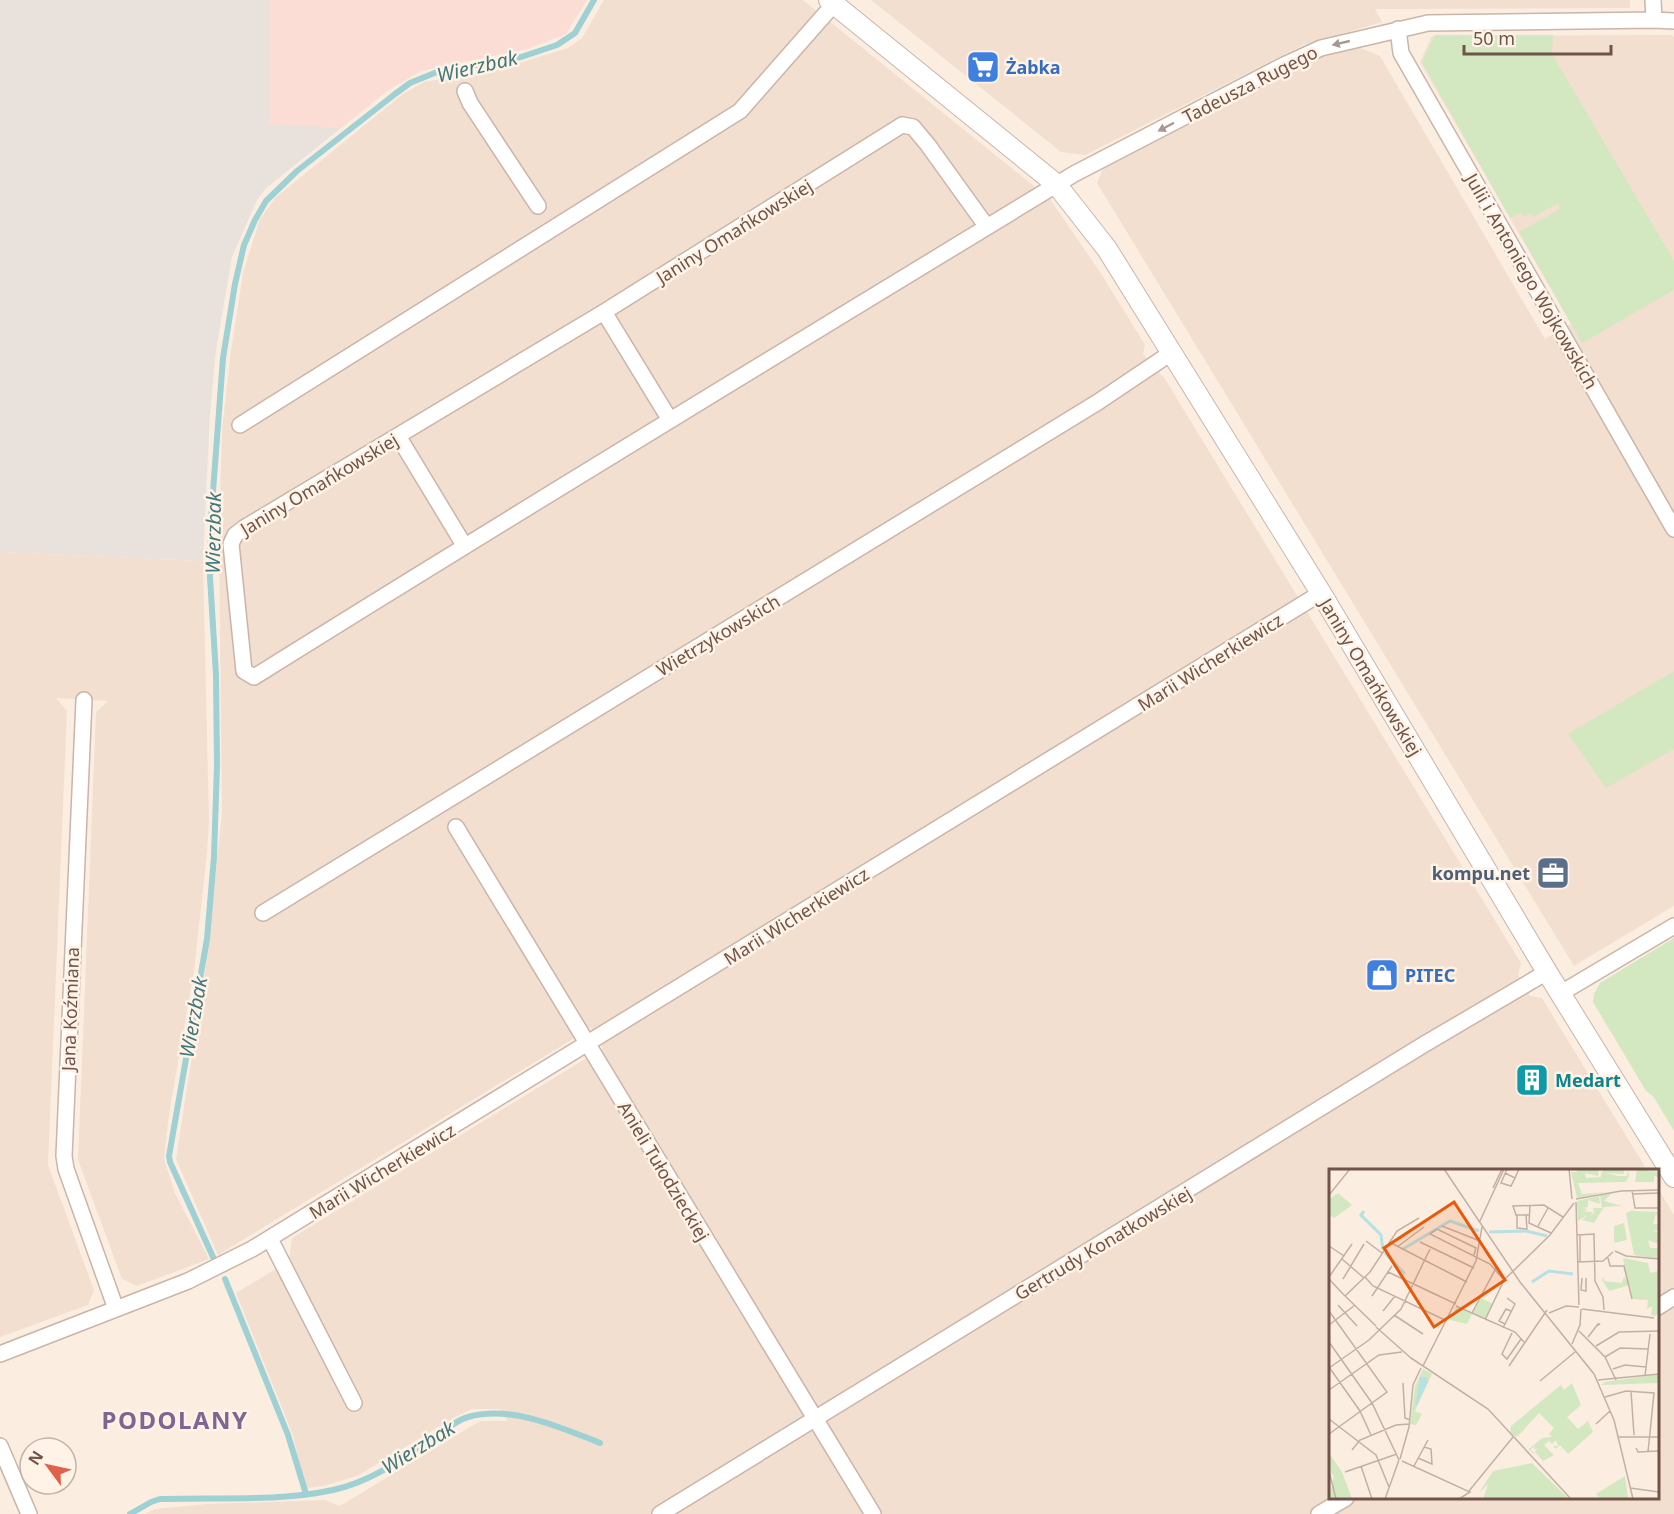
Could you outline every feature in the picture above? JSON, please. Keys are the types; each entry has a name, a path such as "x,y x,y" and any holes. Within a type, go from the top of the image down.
{"street":[{"path":"1653,0 1654,20"},
{"path":"240,425 740,111 832,2"},
{"name":"Janiny Omańkowskiej","path":"832,2 1056,184 1107,249 1321,593 1547,972 1674,1177"},
{"name":"Tadeusza Rugego","path":"1056,184 1321,48 1428,23 1673,21"},
{"name":"Julii i Antoniego Wojkowskich","path":"1398,30 1401,52 1674,529"},
{"path":"465,91 470,103 537,206"},
{"name":"Janiny Omańkowskiej","path":"987,226 914,127 902,125 604,312 235,535 231,544 244,670 254,677 1056,184"},
{"path":"604,312 670,420"},
{"name":"Wietrzykowskich","path":"263,913 1088,408 1171,353"},
{"path":"398,436 464,546"},
{"name":"Marii Wicherkiewicz","path":"0,1354 188,1281 270,1239 1321,593"},
{"name":"Jana Koźmiana","path":"84,700 64,1156 66,1169 116,1309"},
{"name":"Anieli Tułodzieckiej","path":"456,827 873,1514"},
{"path":"1561,993 1674,926"},
{"name":"Gertrudy Konatkowskiej","path":"660,1514 1547,972"},
{"path":"270,1239 354,1403"},
{"path":"1659,1306 1674,1296"},
{"path":"0,1446 29,1514"},
{"path":"1319,1514 1343,1499"}],"shaded area":[{"path":"0,0 269,0 269,124 341,128 265,189 257,200 232,257 216,350 210,413 203,561 0,552"},
{"path":"269,0 587,0 566,34 527,49 421,71 387,91 341,128 269,125"},
{"path":"604,0 803,0 1050,199 1102,275 1145,345 1143,354 1165,379 1521,963 1518,975 1530,996 1542,998 1646,1169 1329,1169 1329,1499 1659,1499 1659,1190 1674,1215 1674,1514 145,1514 155,1509 207,1504 325,1500 340,1506 480,1421 508,1421 500,1409 472,1409 453,1418 359,1475 324,1486 305,1488 293,1435 236,1293 289,1261 292,1238 603,1048 591,1028 218,1255 176,1159 206,965 222,814 219,538 222,430 243,273 260,219 275,198 403,94 424,82 500,69 568,48 582,38"},
{"path":"871,0 1630,0 1630,8 1375,9 1382,22 1303,45 1085,155 1061,152"},
{"path":"1672,35 1674,37 1674,906 1574,966 1097,183 1104,166 1310,61 1358,47 1380,56 1545,339 1571,324 1420,62 1432,36"},
{"path":"0,552 203,561 209,822 207,853 194,971 169,1114 164,1159 175,1193 209,1259 137,1286 122,1279 78,1160 96,712 108,701 56,698 67,711 48,1165 94,1290 88,1305 0,1337"}],"green space":[{"path":"1435,35 1553,35 1552,54 1674,261 1674,290 1582,343 1519,232 1560,209 1558,203 1533,217 1531,213 1524,217 1521,212 1510,218 1422,62"},
{"path":"1674,671 1674,749 1606,788 1568,734"},
{"path":"1674,938 1674,1131 1653,1096 1646,1091 1593,1002 1594,994 1600,983"}],"waterway":[{"name":"Wierzbak","path":"213,1257 169,1156 207,939 214,857 217,765 216,675 210,577 211,518 223,358 244,245 266,201 297,171 410,83 437,72 521,57 557,45 575,33 594,0"},
{"name":"Wierzbak","path":"225,1279 288,1435 306,1494"},
{"name":"Wierzbak","path":"130,1514 160,1499 290,1496 333,1490 373,1476 459,1421 484,1414 501,1414 535,1420 569,1430 600,1443"}],"place":[{"name":"Żabka","path":"983,67"},
{"name":"kompu.net","path":"1553,873"},
{"name":"PITEC","path":"1382,975"},
{"name":"Medart","path":"1532,1080"}],"district":[{"name":"PODOLANY","path":"175,1419"}]}
